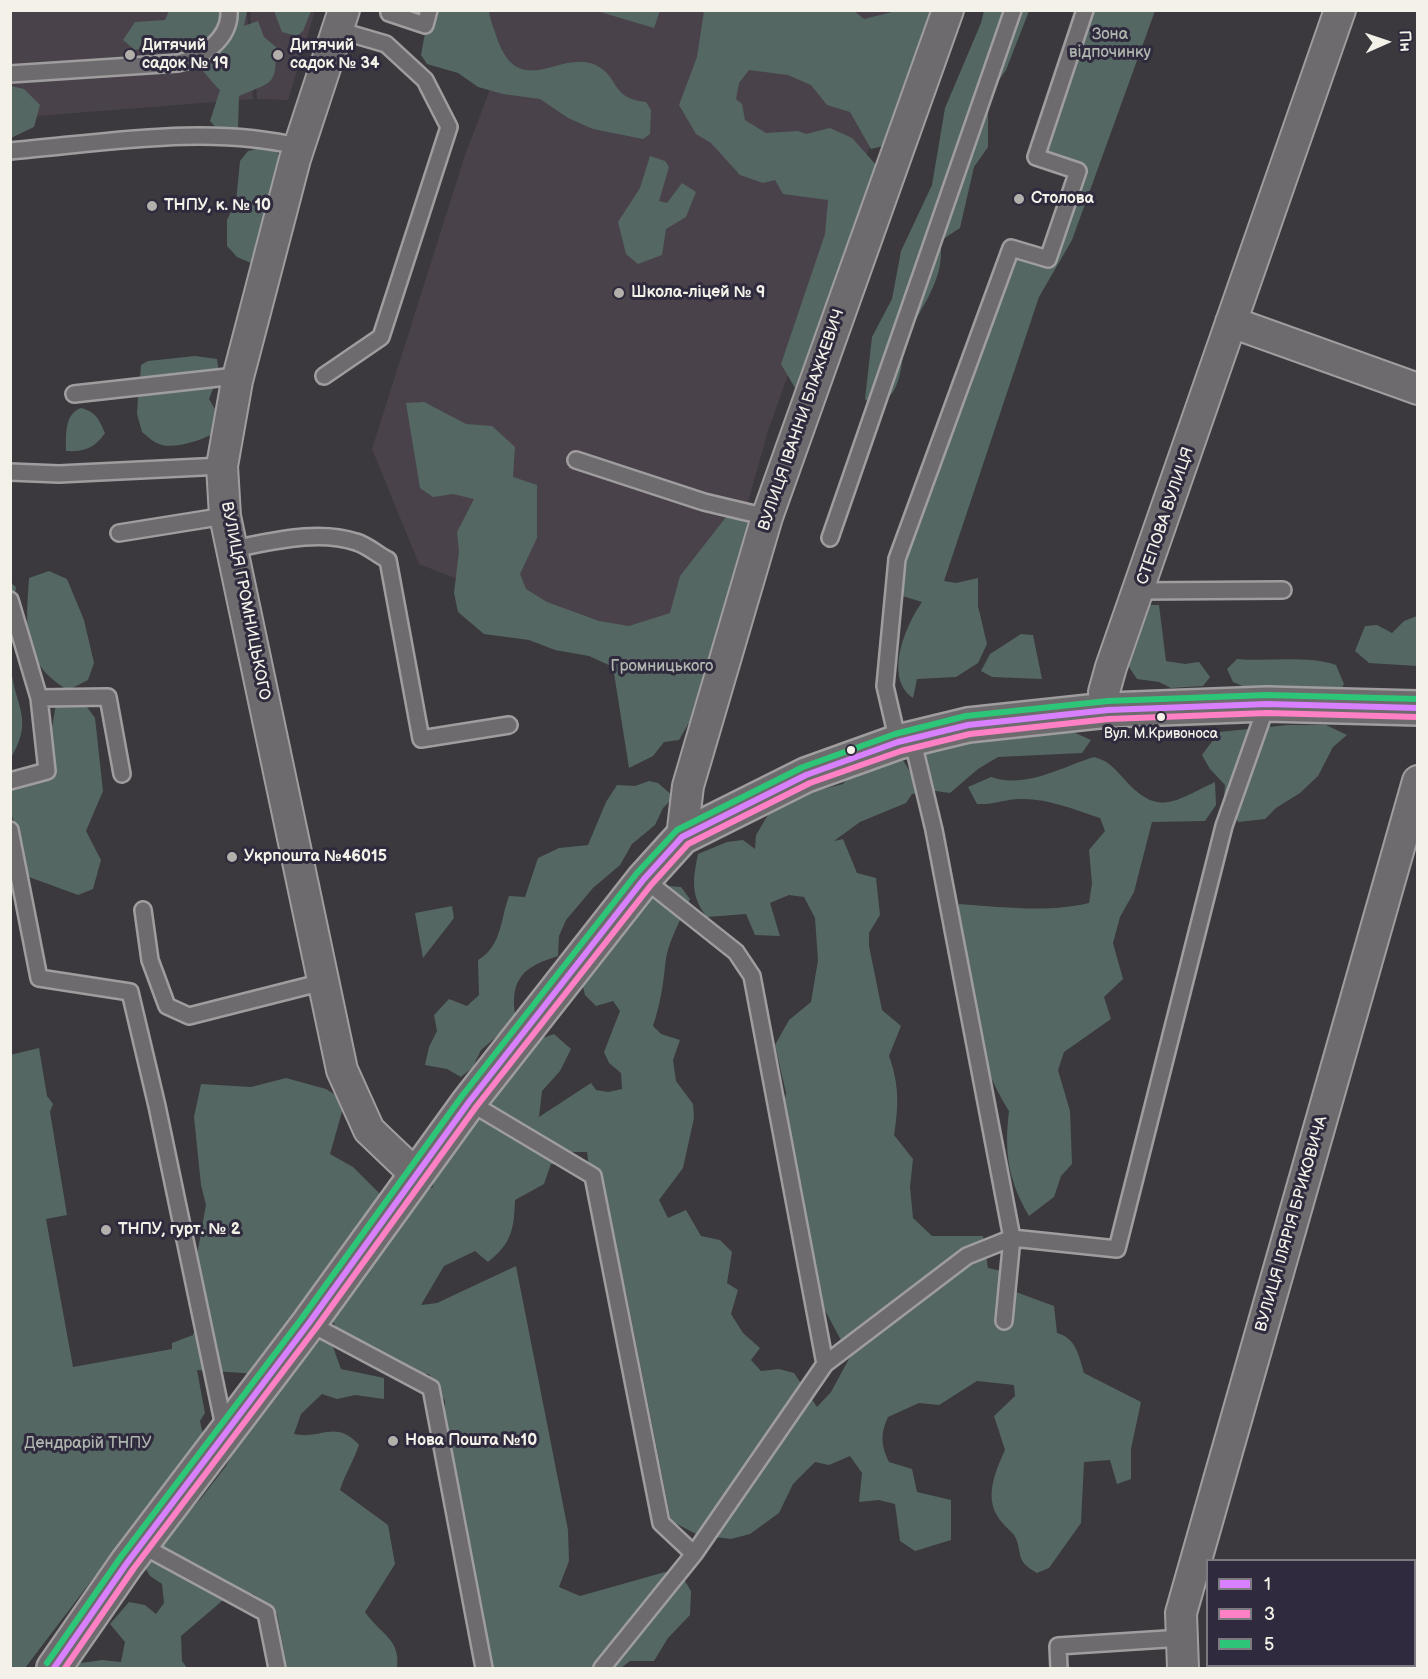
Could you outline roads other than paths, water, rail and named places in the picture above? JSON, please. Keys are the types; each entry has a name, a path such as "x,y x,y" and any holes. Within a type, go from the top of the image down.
{"main road":[{"path":"54,1668 141,1545 225,1431 309,1323 470,1102 644,879 682,837 806,775 905,740 968,725 1108,710 1268,704 1418,708"}],"street":[{"name":"ВУЛИЦЯ ІВАННИ БЛАЖКЕВИЧ","path":"682,837 688,786 767,517 948,10"},
{"name":"СТЕПОВА ВУЛИЦЯ","path":"1108,710 1104,692 1340,10"},
{"name":"ВУЛИЦЯ ГРОМНИЦЬКОГО","path":"341,20 300,147 237,381 222,466 225,516 342,1070 369,1130 416,1175"},
{"path":"1231,322 1418,389"},
{"name":"ВУЛИЦЯ ІЛЯРІЯ БРИКОВИЧА","path":"1183,1668 1181,1613 1418,781"}],"lane":[{"path":"10,75 178,63 196,59 209,51 220,37 230,19 229,10"},
{"path":"389,13 425,25 429,10"},
{"path":"830,538 1013,10"},
{"path":"1004,1321 1012,1238 934,830 885,686 897,559 1011,248 1048,259 1078,171 1036,157 1085,10"},
{"path":"324,376 381,337 449,127 425,80 386,44 341,20"},
{"path":"10,151 211,135 300,147"},
{"path":"74,394 227,377 237,381"},
{"path":"576,460 704,502 767,517"},
{"path":"10,472 59,474 222,466"},
{"path":"119,533 225,516"},
{"path":"232,549 278,540 323,537 357,542 388,560 422,739 509,725"},
{"path":"1140,591 1283,590"},
{"path":"10,600 39,698 47,771 10,781"},
{"path":"39,698 108,698 122,774"},
{"path":"602,1668 694,1554 825,1364 967,1256 1012,1238 1117,1249 1224,826 1268,704"},
{"path":"10,830 39,978 129,992 157,1106 225,1431"},
{"path":"644,879 736,952 752,976 825,1364"},
{"path":"143,910 150,960 167,1006 189,1016 323,982"},
{"path":"470,1102 593,1176 661,1523 694,1554"},
{"path":"309,1323 430,1388 484,1668"},
{"path":"141,1545 266,1613 277,1668"},
{"path":"1059,1668 1058,1646 1182,1638"}],"place":[{"name":"Дитячий садок № 19","path":"130,55"},
{"name":"Дитячий садок № 34","path":"278,55"},
{"name":"Столова","path":"1019,199"},
{"name":"ТНПУ, к. № 10","path":"152,206"},
{"name":"Школа-ліцей № 9","path":"619,293"},
{"name":"Вул. М.Кривоноса","path":"1161,717"},
{"name":"Укрпошта №46015","path":"232,857"},
{"name":"ТНПУ, гурт. № 2","path":"106,1230"},
{"name":"Нова Пошта №10","path":"393,1441"}],"park label":[{"name":"Зона відпочинку","path":"1110,44"},
{"name":"Громницького","path":"662,667"},
{"name":"Дендрарій ТНПУ","path":"88,1444"}]}
